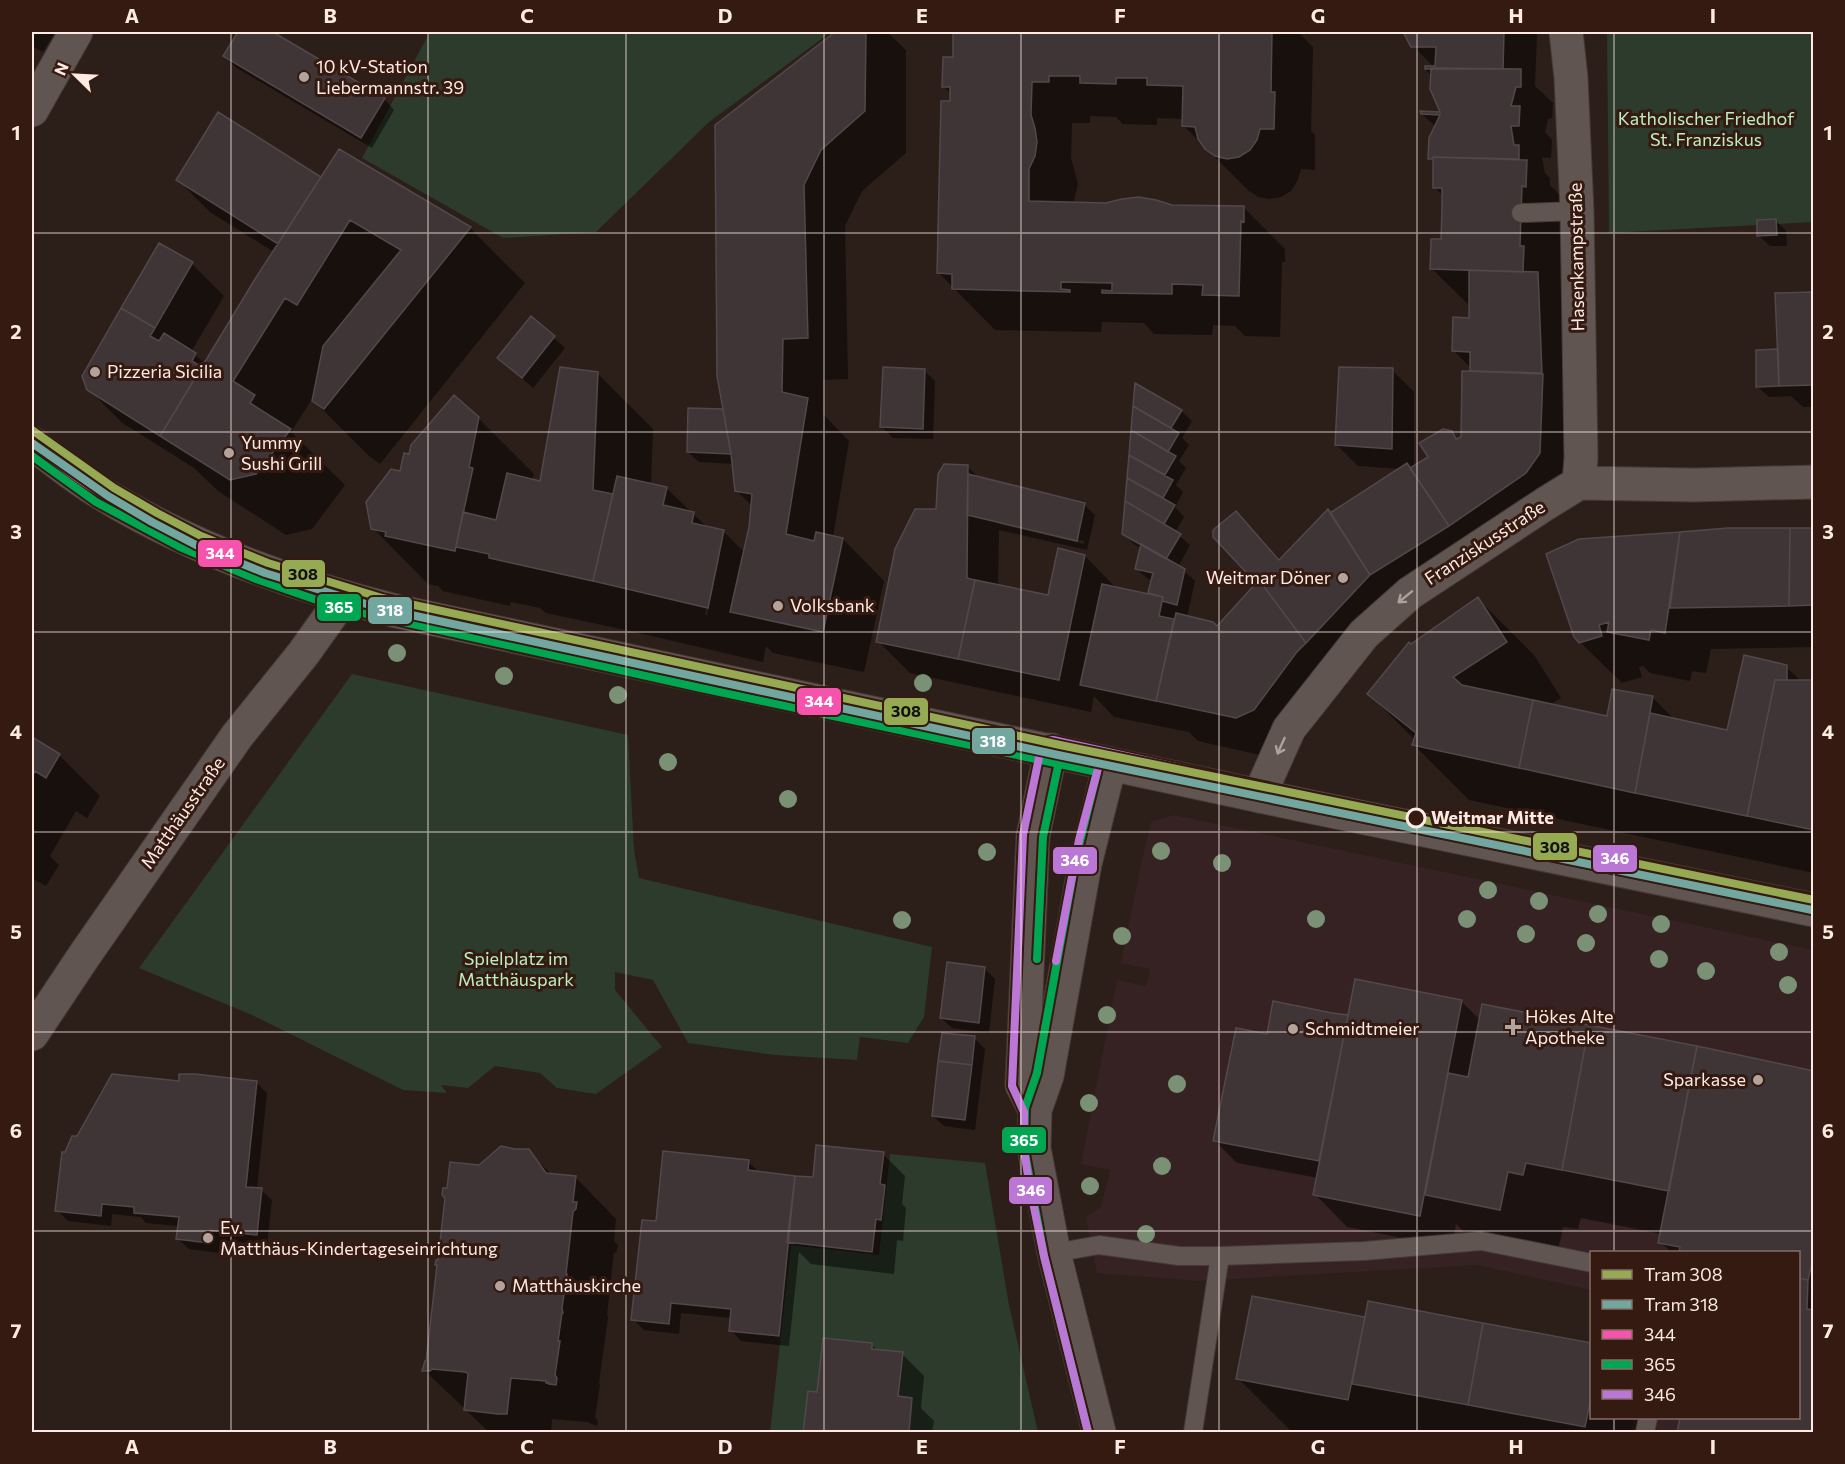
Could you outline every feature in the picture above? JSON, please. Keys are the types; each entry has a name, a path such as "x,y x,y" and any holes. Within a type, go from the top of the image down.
{"street":[{"path":"32,110 76,32"},
{"name":"Hasenkampstraße","path":"1566,32 1571,78 1576,212 1581,458 1579,483"},
{"path":"32,443 101,493 185,538 259,569 343,597 396,611 1259,796 1814,910"},
{"path":"1579,483 1694,485 1814,482"},
{"name":"Franziskusstraße","path":"1259,796 1289,729 1364,634 1410,593 1579,483"},
{"name":"Matthäusstraße","path":"32,1034 90,946 237,736 303,654 343,597"},
{"path":"1035,1110 1022,1085 1030,897 1033,836 1051,750"},
{"path":"1099,1432 1054,1253 1034,1148 1035,1110 1047,1076 1084,864 1110,764"}],"lane":[{"path":"1521,213 1576,212"},
{"path":"1054,1253 1099,1245 1179,1256 1220,1256 1364,1251 1481,1241 1590,1263"},
{"path":"1193,1432 1220,1256"}],"shaded area":[{"path":"1174,815 1813,950 1813,1432 1631,1432 1634,1419 1800,1419 1800,1251 1590,1251 1590,1290 1477,1265 1198,1281 1097,1273 1086,1217 1101,1207 1110,1170 1081,1164 1117,980 1146,986 1150,969 1121,963 1151,822"}],"green space":[{"path":"430,32 831,32 709,122 596,232 503,238 362,158"},
{"name":"Katholischer Friedhof St. Franziskus","path":"1607,32 1813,32 1813,222 1609,233"},
{"name":"Spielplatz im Matthäuspark","path":"352,674 628,735 634,850 639,878 932,947 924,1017 908,1043 860,1037 857,1060 774,1055 688,1043 653,980 615,972 615,990 662,1047 596,1094 557,1088 540,1073 495,1066 468,1088 441,1085 447,1093 403,1090 252,1015 139,968"},
{"path":"890,1154 985,1163 1009,1305 1038,1432 770,1432 791,1245 879,1255"}],"building":[{"name":"10 kV-Station Liebermannstr. 39","path":"238,32 273,32 385,98 361,138 223,56"},
{"path":"835,32 866,32 865,111 821,150 804,185 808,338 783,339 782,392 808,398 786,534 814,541 816,532 843,538 823,632 730,612 749,527 752,494 735,491 717,376 715,125"},
{"path":"953,32 1272,32 1271,92 1275,92 1274,129 1260,129 1257,140 1250,150 1239,157 1227,159 1215,156 1205,149 1198,139 1195,127 1182,126 1183,86 1147,85 1147,78 1116,78 1116,84 1080,83 1080,76 1049,76 1049,82 1032,82 1031,115 1037,142 1035,156 1029,169 1029,201 1106,203 1139,197 1172,205 1244,206 1244,222 1241,221 1239,296 1202,295 1203,285 1172,284 1172,294 1102,293 1102,290 1112,291 1112,283 1061,282 1061,289 1070,290 1070,292 952,289 952,274 937,273 941,101 950,101 950,87 942,87 943,57 953,57"},
{"path":"1403,32 1504,32 1503,69 1425,69 1425,66 1435,66 1436,47 1411,47"},
{"path":"1431,68 1521,69 1521,87 1516,87 1511,106 1520,106 1519,126 1511,126 1514,145 1519,145 1519,159 1433,157 1433,159 1428,159 1429,138 1440,115 1421,114 1420,111 1440,112 1430,89"},
{"path":"218,112 321,177 278,244 176,180"},
{"path":"339,149 471,227 324,409 312,401 323,346 401,250 350,220 297,305 285,298 233,381 255,395 250,403 291,429 256,474 230,480 160,436 255,279"},
{"path":"1433,157 1527,160 1526,187 1522,186 1521,213 1520,246 1524,246 1523,272 1430,269 1431,239 1441,239 1442,209 1442,188 1433,188"},
{"path":"1776,219 1777,235 1757,236 1757,220"},
{"path":"159,243 193,262 155,328 121,308"},
{"path":"1469,270 1538,272 1542,373 1470,371 1470,352 1452,351 1453,317 1469,318"},
{"path":"1814,292 1814,385 1779,386 1775,293"},
{"path":"121,308 155,328 150,336 159,341 164,333 196,353 192,361 202,367 160,436 87,390 82,376"},
{"path":"531,316 555,336 522,378 497,358"},
{"path":"1778,349 1779,386 1756,387 1756,350"},
{"path":"560,367 598,372 593,490 613,494 593,581 489,558 489,554 456,547 463,512 496,520 507,473 540,481"},
{"path":"883,367 925,369 923,429 880,427"},
{"path":"1339,367 1393,368 1392,449 1335,445"},
{"path":"1462,371 1543,374 1540,453 1526,473 1449,526 1410,468 1428,457 1419,443 1443,429 1452,431 1456,439 1461,437"},
{"path":"1135,383 1182,410 1171,428 1133,406"},
{"path":"454,395 479,417 469,467 473,468 455,551 385,536 386,532 371,529 366,502 391,469 400,471 404,453 409,454 411,445"},
{"path":"1133,406 1179,433 1168,452 1131,430"},
{"path":"688,408 723,409 731,454 687,452"},
{"path":"1131,430 1176,456 1165,475 1129,455"},
{"path":"1129,455 1173,480 1163,498 1127,478"},
{"path":"1407,463 1449,526 1370,575 1330,513"},
{"path":"944,464 968,465 967,578 975,580 958,659 876,642 895,549 915,509 936,509 938,474"},
{"path":"968,474 1085,503 1077,541 967,515"},
{"path":"617,476 667,487 663,505 694,512 692,523 724,530 708,608 593,581"},
{"path":"1127,478 1175,505 1164,524 1125,501"},
{"path":"1125,501 1181,534 1166,559 1122,534"},
{"path":"1328,509 1370,575 1306,643 1259,580 1256,583 1213,537 1213,530 1236,511 1279,560"},
{"path":"1728,528 1790,528 1789,606 1670,608 1680,532"},
{"path":"1790,528 1814,528 1814,605 1789,606"},
{"path":"1680,532 1665,633 1651,630 1649,640 1607,632 1609,622 1599,625 1602,636 1579,643 1574,637 1546,554 1579,539"},
{"path":"1141,544 1185,569 1177,605 1162,601 1163,597 1148,593 1153,573 1135,569"},
{"path":"1058,548 1085,555 1059,680 958,659 975,580 1048,595"},
{"path":"1259,580 1306,643 1254,710 1236,718 1156,701 1176,613 1213,622 1217,626"},
{"path":"1102,584 1163,597 1159,616 1174,619 1156,701 1080,685"},
{"path":"1478,597 1507,642 1453,677 1462,685 1533,700 1519,768 1412,745 1416,733 1367,694 1409,642 1411,644"},
{"path":"1744,655 1787,665 1787,680 1775,680 1747,816 1635,793 1650,713 1727,730"},
{"path":"1775,680 1814,680 1814,830 1747,816"},
{"path":"1612,689 1653,696 1635,793 1519,768 1533,700 1607,716"},
{"path":"32,737 60,754 46,778 35,771 32,777"},
{"path":"947,962 985,967 979,1023 940,1018"},
{"path":"1355,979 1462,1000 1420,1216 1313,1195"},
{"path":"1273,1001 1348,1015 1319,1161 1213,1141 1236,1028 1267,1034"},
{"path":"1482,1004 1589,1025 1562,1170 1526,1163 1523,1175 1508,1172 1500,1210 1425,1195 1448,1073 1468,1077"},
{"path":"1589,1025 1697,1046 1669,1191 1562,1170"},
{"path":"942,1033 975,1036 972,1065 938,1061"},
{"path":"1697,1046 1814,1071 1814,1255 1808,1280 1800,1278 1800,1251 1679,1251 1680,1247 1658,1243"},
{"path":"938,1061 972,1065 965,1120 932,1116"},
{"path":"112,1074 179,1081 179,1074 195,1074 257,1081 246,1187 262,1188 257,1235 210,1230 209,1243 176,1239 179,1217 134,1213 134,1207 102,1204 101,1216 55,1211 62,1152 65,1152 72,1136 77,1136"},
{"path":"816,1145 884,1152 880,1184 885,1185 881,1220 876,1219 872,1252 787,1242 795,1176 813,1177"},
{"name":"Matthäuskirche","path":"501,1146 529,1149 546,1173 576,1176 573,1202 577,1202 573,1212 558,1341 560,1341 555,1375 556,1385 546,1383 546,1381 511,1378 507,1414 464,1410 468,1374 465,1372 432,1369 422,1371 426,1361 437,1265 435,1265 438,1260 445,1198 442,1195 443,1188 447,1188 450,1162 479,1165"},
{"path":"663,1151 749,1160 748,1170 795,1176 779,1336 729,1331 731,1309 671,1303 669,1324 631,1320 642,1220 656,1221"},
{"path":"1800,1278 1808,1280 1807,1309 1814,1310 1814,1432 1677,1432 1680,1419 1800,1419"},
{"path":"1252,1296 1365,1317 1348,1400 1236,1379"},
{"path":"1368,1301 1483,1323 1468,1405 1352,1384"},
{"path":"1483,1323 1590,1343 1590,1403 1585,1427 1468,1405"},
{"path":"823,1338 872,1343 872,1349 903,1352 898,1396 912,1398 909,1432 803,1432 808,1391 817,1392"}],"tram line":[{"name":"308","path":"32,430 114,488 201,536 268,563 382,598 1060,745 1814,900"},
{"name":"318","path":"32,443 108,496 196,545 265,573 379,608 1058,755 1812,910"}],"transit line":[{"name":"344","path":"32,443 91,487 163,528 277,575 396,611 1302,805 1814,910"},
{"name":"365","path":"32,456 96,502 180,547 256,579 340,608 1097,772 1075,862 1037,1073 1025,1108 1024,1148 1044,1256 1088,1432"},
{"name":"346","path":"1088,1432 1044,1256 1029,1183 1024,1149 1024,1112 1012,1086 1023,835 1044,742 1053,740 1304,795 1814,899"},
{"name":"365","path":"1037,959 1043,837 1061,752"},
{"name":"346","path":"1056,961 1079,840 1100,761"}],"place":[{"name":"10 kV-Station Liebermannstr. 39","path":"304,77"},
{"name":"Pizzeria Sicilia","path":"95,372"},
{"name":"Yummy Sushi Grill","path":"229,453"},
{"name":"Weitmar Döner","path":"1343,578"},
{"name":"Volksbank","path":"778,606"},
{"name":"Weitmar Mitte","path":"1416,818"},
{"name":"Hökes Alte Apotheke","path":"1513,1027"},
{"name":"Schmidtmeier","path":"1293,1029"},
{"name":"Sparkasse","path":"1758,1080"},
{"name":"Ev. Matthäus-Kindertageseinrichtung","path":"208,1238"},
{"name":"Matthäuskirche","path":"500,1286"}]}
